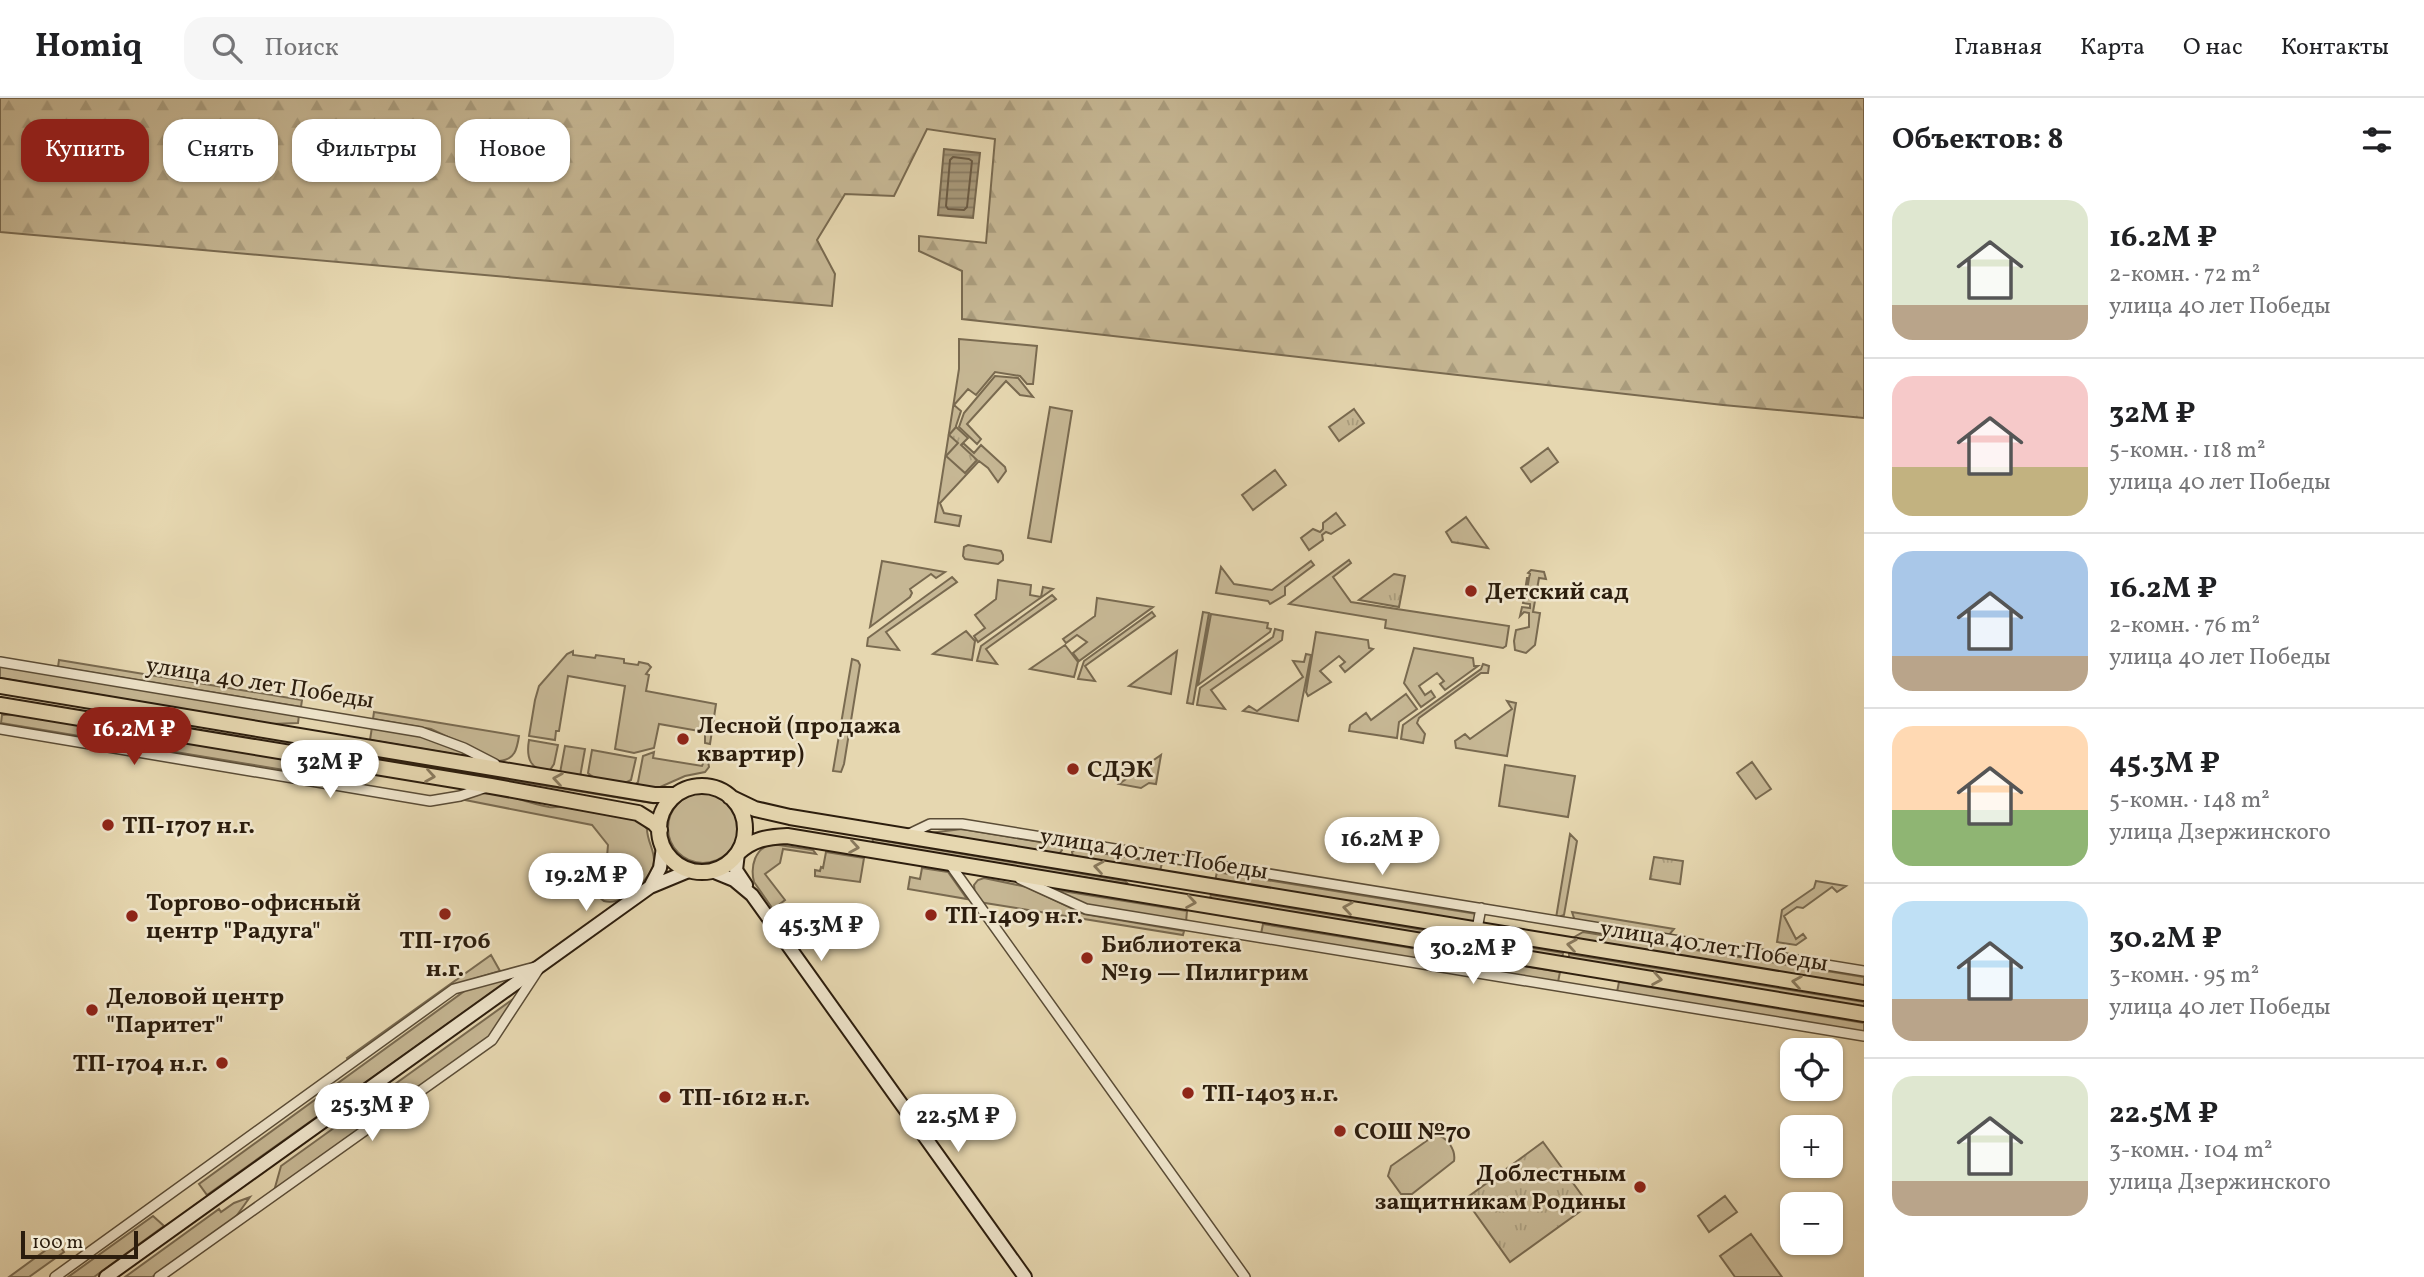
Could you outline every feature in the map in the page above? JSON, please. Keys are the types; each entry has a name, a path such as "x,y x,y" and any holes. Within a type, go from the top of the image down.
{"main road":[{"name":"улица 40 лет Победы","path":"0,686 654,795 675,795"},
{"path":"0,705 638,813 660,830"},
{"path":"220,741 223,723"},
{"path":"650,887 660,868 663,810 675,795 683,790 703,786 715,788 730,797 742,812 745,823 736,870 1025,1277"},
{"name":"улица 40 лет Победы","path":"730,797 742,804 774,814 1864,993"},
{"name":"улица 40 лет Победы","path":"738,853 760,839 787,836 1864,1014"},
{"path":"663,847 673,859 691,870"},
{"path":"712,871 723,866 738,853"},
{"path":"106,1277 650,887 691,870 712,871 734,880 752,895"},
{"path":"1132,893 1135,873"}],"street":[{"name":"улица 40 лет Победы","path":"0,662 421,732 464,748 505,770"},
{"path":"0,729 430,802 491,786"},
{"path":"906,836 930,824 962,824 1864,971"},
{"path":"949,863 1245,1277"},
{"path":"1002,871 1086,909 1864,1035"},
{"path":"1478,929 1480,908"},
{"path":"55,1277 454,989 541,966"},
{"path":"159,1277 492,1040 541,966"}],"green space":[{"path":"0,98 1864,98 1864,418 1723,405 962,319 962,271 919,251 919,236 986,243 995,139 927,129 894,196 845,194 817,240 835,274 832,306 0,232"},
{"path":"959,339 1037,346 1033,384 1027,384 1020,376 995,372 976,395 968,389 954,405 961,411 956,426 961,445 963,443 974,453 981,445 1006,471 998,482 979,461 940,503 944,513 961,516 959,526 935,522 959,369"},
{"path":"995,376 1018,378 1033,397 1020,395 1006,381 967,424 981,439 977,444 959,427 964,413"},
{"path":"1050,407 1072,411 1051,542 1028,538"},
{"path":"1354,409 1364,423 1339,441 1329,427"},
{"path":"956,427 968,438 961,445 977,460 965,473 946,456 958,443 949,435"},
{"path":"1548,448 1558,462 1531,482 1521,468"},
{"path":"1275,470 1286,485 1253,510 1242,495"},
{"path":"1336,513 1345,525 1331,534 1326,532 1322,535 1323,540 1309,550 1301,538 1313,529 1320,532 1323,523"},
{"path":"1466,517 1488,548 1452,542 1446,532"},
{"path":"968,545 1001,551 1003,560 998,564 965,559 964,547"},
{"path":"1349,560 1351,563 1333,577 1351,602 1509,626 1506,646 1503,648 1385,628 1386,620 1289,604"},
{"path":"882,561 945,572 936,578 931,574 910,589 910,597 870,627"},
{"path":"1311,561 1314,565 1285,587 1285,595 1270,604 1268,601 1216,593 1221,567 1234,584 1272,590"},
{"path":"1531,570 1544,572 1546,579 1539,578 1533,612 1540,613 1535,645 1526,653 1515,650 1514,641 1516,630 1529,627 1529,613 1524,612 1520,616 1522,607 1530,608 1530,604 1523,603 1530,574 1528,573"},
{"path":"1394,574 1405,576 1399,607 1359,600"},
{"path":"952,577 957,582 886,632 899,650 867,646 868,638"},
{"path":"998,580 1031,585 1030,595 1041,597 1043,587 1053,589 978,642 974,636 985,628 975,615 996,599"},
{"path":"1052,595 1056,599 986,649 997,664 977,661 981,646"},
{"path":"1097,598 1153,607 1079,661 1073,653 1087,642 1077,635 1066,643 1063,639 1095,616"},
{"path":"1152,612 1155,616 1085,666 1095,681 1078,679 1084,661"},
{"path":"1203,612 1209,613 1193,704 1187,703"},
{"path":"1211,614 1268,623 1267,628 1271,629 1198,685"},
{"path":"1275,629 1283,631 1282,640 1211,690 1225,709 1197,705 1200,688 1273,637"},
{"path":"966,631 975,641 972,660 933,654"},
{"path":"1316,632 1368,640 1369,648 1373,649 1345,672 1340,666 1345,662 1339,656 1320,671 1331,682 1308,696 1306,692"},
{"path":"1065,645 1078,662 1074,677 1030,669"},
{"path":"1414,648 1473,658 1474,666 1478,666 1445,690 1440,684 1444,681 1437,673 1419,686 1425,695 1431,691 1435,697 1421,707 1404,683"},
{"path":"573,651 573,655 595,658 596,655 624,659 624,663 648,664 651,667 646,674 649,675 646,691 716,704 710,744 705,743 705,732 659,724 654,748 634,753 615,749 625,686 568,676 559,731 556,731 555,740 529,736 539,686 567,654"},
{"path":"1177,651 1171,694 1129,686"},
{"path":"1306,654 1311,655 1298,721 1243,711 1249,706 1257,711 1303,677 1293,661 1304,662"},
{"path":"852,659 860,665 844,764 841,772 833,771"},
{"path":"59,660 302,700 301,707 58,667"},
{"path":"1483,664 1489,666 1488,673 1481,673 1419,718 1417,723 1425,734 1423,743 1401,739 1403,725 1481,669"},
{"path":"0,666 299,715 298,723 271,724 0,678"},
{"path":"1406,694 1417,709 1399,722 1397,738 1349,731 1350,725 1366,713 1371,720"},
{"path":"1507,701 1516,703 1507,756 1456,748 1455,741 1465,734 1470,739 1512,709"},
{"path":"374,712 519,736 512,756 499,761 431,729 373,719"},
{"path":"23,714 359,768 356,782 1,723 2,715"},
{"path":"372,727 420,735 461,751 465,756 370,740"},
{"path":"529,740 558,745 550,770 538,769 531,762"},
{"path":"565,746 585,749 580,777 560,773"},
{"path":"592,750 636,758 631,780 623,784 591,776 588,773"},
{"path":"654,752 653,758 702,766 705,759 709,767 705,772 685,776 658,788 634,786 638,782 643,756"},
{"path":"368,753 650,801 652,803 367,757"},
{"path":"1161,755 1156,784 1149,783 1141,788 1119,784"},
{"path":"1752,762 1771,789 1756,799 1737,773"},
{"path":"1505,765 1575,776 1568,817 1499,806"},
{"path":"485,790 549,807 594,808 634,818 647,829 654,858 653,868 645,880 627,896 615,901 604,901 599,897 600,886 597,883 606,868 608,845 592,825 465,800 467,796"},
{"path":"703,793 728,803 738,828 728,853 703,863 678,853 668,828 678,803"},
{"path":"962,829 1060,845 1062,850 1059,854 929,833"},
{"path":"1570,834 1577,841 1564,915 1556,918"},
{"path":"873,839 1125,881 1128,884 872,845"},
{"path":"772,844 813,850 816,854 783,849 780,863 765,874 785,900 780,904 807,942 800,948 754,882 755,858 761,849"},
{"path":"1076,849 1162,863 1160,871 1073,857 1072,852"},
{"path":"826,852 864,858 860,882 815,876 815,870 820,871 821,867 823,868"},
{"path":"1654,857 1683,861 1680,884 1650,879"},
{"path":"922,868 948,872 967,899 908,889 910,877 920,879"},
{"path":"1217,872 1477,914 1476,923 1215,881"},
{"path":"984,878 1027,887 1084,914 1184,931 1183,935 979,902 974,885"},
{"path":"1816,881 1846,886 1837,892 1832,887 1803,908 1797,907 1784,916 1796,939 1803,934 1806,938 1796,945 1777,942 1782,910 1814,888"},
{"path":"1050,889 1187,911 1186,922 1087,906"},
{"path":"1211,895 1563,953 1562,959 1209,901"},
{"path":"1572,912 1674,929 1669,935 1575,921"},
{"path":"1263,924 1560,972 1558,982 1261,934"},
{"path":"1583,932 1864,977 1864,987 1571,939"},
{"path":"1569,954 1864,1002 1864,1008 1569,959"},
{"path":"491,955 500,971 461,983 348,1060 347,1058"},
{"path":"507,978 508,981 207,1195 199,1184 466,990"},
{"path":"1619,982 1864,1023 1864,1033 1617,992"},
{"path":"516,997 491,1036 274,1191 281,1166"},
{"path":"1435,1135 1450,1144 1454,1161 1412,1194 1401,1194 1388,1176 1391,1166"},
{"path":"1543,1142 1589,1205 1510,1262 1465,1199"},
{"path":"1725,1196 1737,1212 1709,1232 1698,1216"},
{"path":"250,1197 235,1218 152,1277 125,1277 219,1209 221,1212"},
{"path":"153,1216 164,1226 94,1277 68,1277"},
{"path":"1751,1234 1782,1277 1735,1277 1720,1256"},
{"path":"57,1242 64,1252 29,1277 9,1277"}],"water":[{"path":"944,149 980,153 973,218 938,215"}],"place":[{"name":"Детский сад","path":"1471,591"},
{"name":"Лесной (продажа квартир)","path":"683,739"},
{"name":"СДЭК","path":"1073,769"},
{"name":"ТП-1707 н.г.","path":"108,825"},
{"name":"ТП-1706 н.г.","path":"445,914"},
{"name":"ТП-1409 н.г.","path":"931,915"},
{"name":"Торгово-офисный центр \"Радуга\"","path":"132,916"},
{"name":"Библиотека №19 — Пилигрим","path":"1087,958"},
{"name":"Деловой центр \"Паритет\"","path":"92,1010"},
{"name":"ТП-1704 н.г.","path":"222,1063"},
{"name":"ТП-1403 н.г.","path":"1188,1093"},
{"name":"ТП-1612 н.г.","path":"665,1097"},
{"name":"СОШ №70","path":"1340,1131"},
{"name":"Доблестным защитникам Родины","path":"1640,1187"}]}
